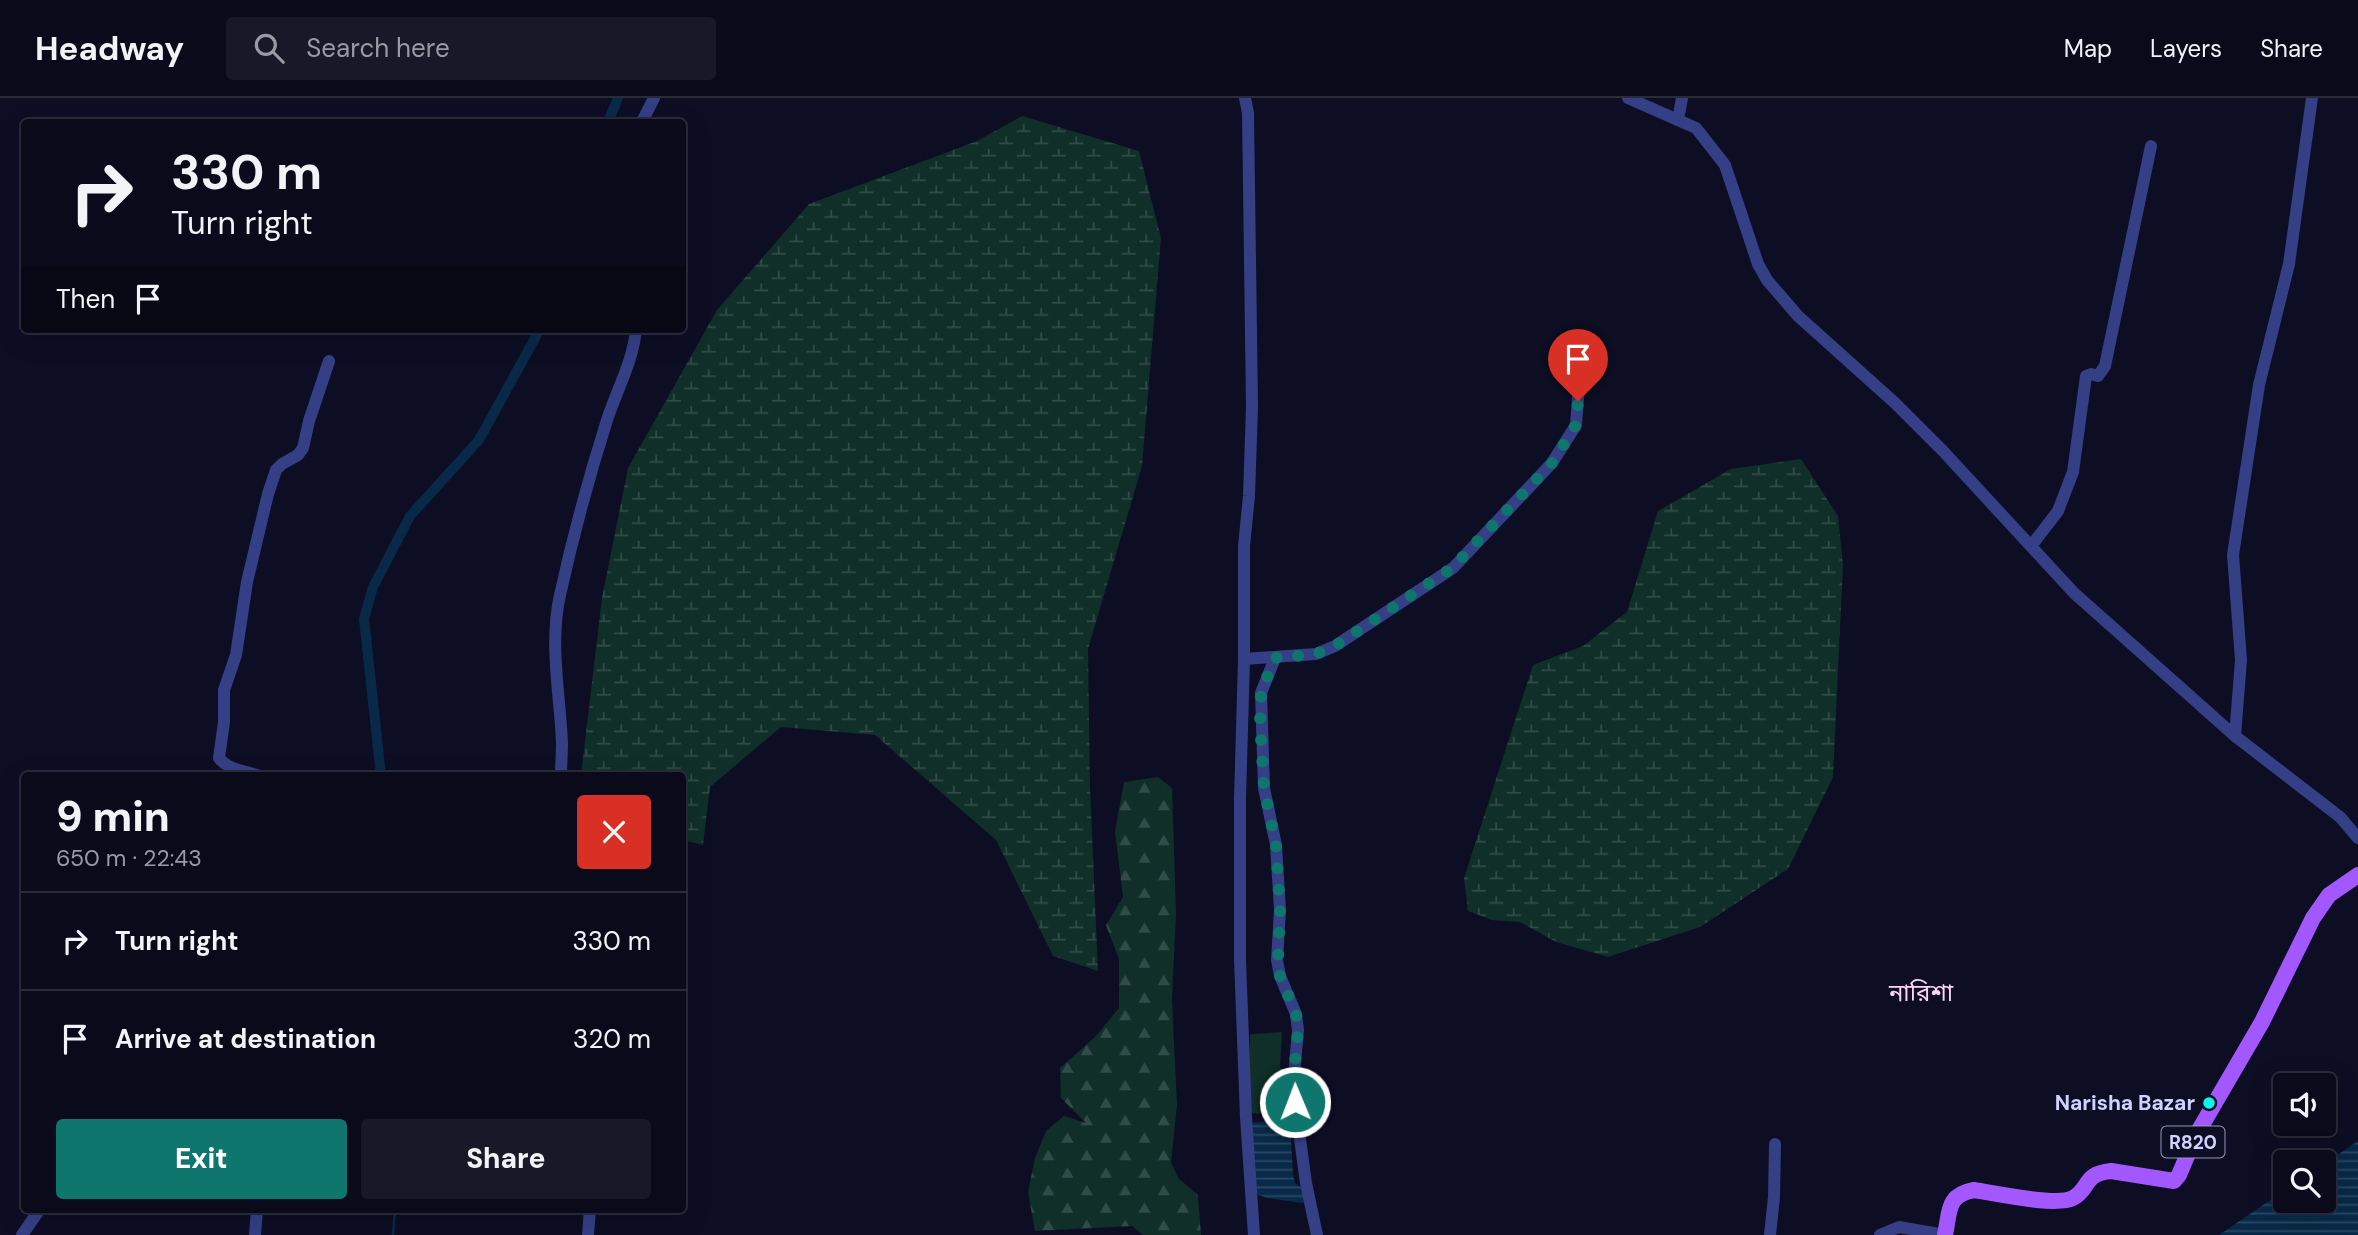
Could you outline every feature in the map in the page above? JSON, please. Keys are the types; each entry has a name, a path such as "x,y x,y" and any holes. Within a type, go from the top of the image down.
{"main road":[{"name":"R820","path":"1945,1235 1953,1199 1974,1189 2041,1200 2065,1201 2079,1194 2090,1178 2101,1172 2111,1171 2174,1181 2195,1137 2262,1022 2313,918 2329,895 2358,875"}],"street":[{"path":"644,119 654,98"},
{"path":"1245,98 1248,113 1252,407 1249,496 1244,545 1240,960 1254,1235"},
{"path":"1628,98 1696,128 1725,164 1758,264 1798,316 1934,441 2074,593 2235,736 2340,817 2358,838"},
{"path":"1678,120 1682,98"},
{"path":"2235,736 2241,660 2233,555 2259,384 2288,264 2312,98"},
{"path":"2031,546 2059,511 2073,472 2086,376 2098,376 2105,366 2151,146"},
{"path":"561,772 555,622 559,596 594,461 624,379 635,333"},
{"path":"1244,659 1316,654 1335,646 1452,568 1552,463 1576,425 1581,346"},
{"path":"247,772 234,768 219,758 224,722 224,690 236,655 247,582 268,494 276,470 298,455 303,448 329,361"},
{"path":"1275,658 1261,692 1264,788 1276,845 1280,910 1278,960 1280,976 1297,1022 1295,1102 1306,1184 1317,1235"},
{"path":"1770,1235 1775,1143"},
{"path":"22,1235 37,1213"},
{"path":"255,1235 257,1213"},
{"path":"587,1235 590,1213"},
{"path":"1880,1235 1899,1227 1945,1235"}],"green space":[{"path":"1022,116 1139,151 1161,238 1142,466 1088,649 1090,787 1098,971 1053,956 996,840 875,735 781,727 710,787 703,845 686,841 686,772 581,772 602,598 628,468 717,310 809,204 977,141"},
{"path":"1801,459 1838,516 1843,565 1833,777 1788,869 1700,927 1608,957 1556,942 1520,922 1492,920 1468,911 1464,878 1533,665 1583,646 1627,612 1658,511 1731,469"},
{"path":"1158,777 1172,788 1176,913 1172,999 1177,1105 1171,1162 1178,1178 1198,1195 1201,1235 1143,1235 1132,1226 1035,1231 1028,1192 1035,1158 1046,1131 1064,1116 1086,1123 1061,1098 1060,1068 1095,1037 1119,1008 1119,959 1106,925 1123,897 1115,832 1124,782"},
{"path":"1282,1032 1280,1068 1293,1073 1291,1116 1248,1113 1250,1034"}],"water":[{"path":"1290,1119 1293,1174 1306,1202 1302,1203 1253,1193 1250,1123"},
{"path":"2358,1141 2358,1235 2219,1235 2273,1198 2273,1213 2336,1213 2336,1156"}],"waterway":[{"path":"609,119 618,98"},
{"path":"381,772 364,619 373,587 410,516 479,440 538,333"},
{"path":"393,1235 395,1213"}],"place":[{"name":"Narisha Bazar","path":"2209,1103"}],"district":[{"name":"নারিশা","path":"1921,993"}],"route":[{"path":"1295,1102 1298,1030 1296,1014 1280,976 1278,960 1280,910 1276,845 1264,788 1260,722 1261,692 1269,668 1275,658 1316,654 1335,646 1452,568 1552,463 1576,425 1578,401"}]}
